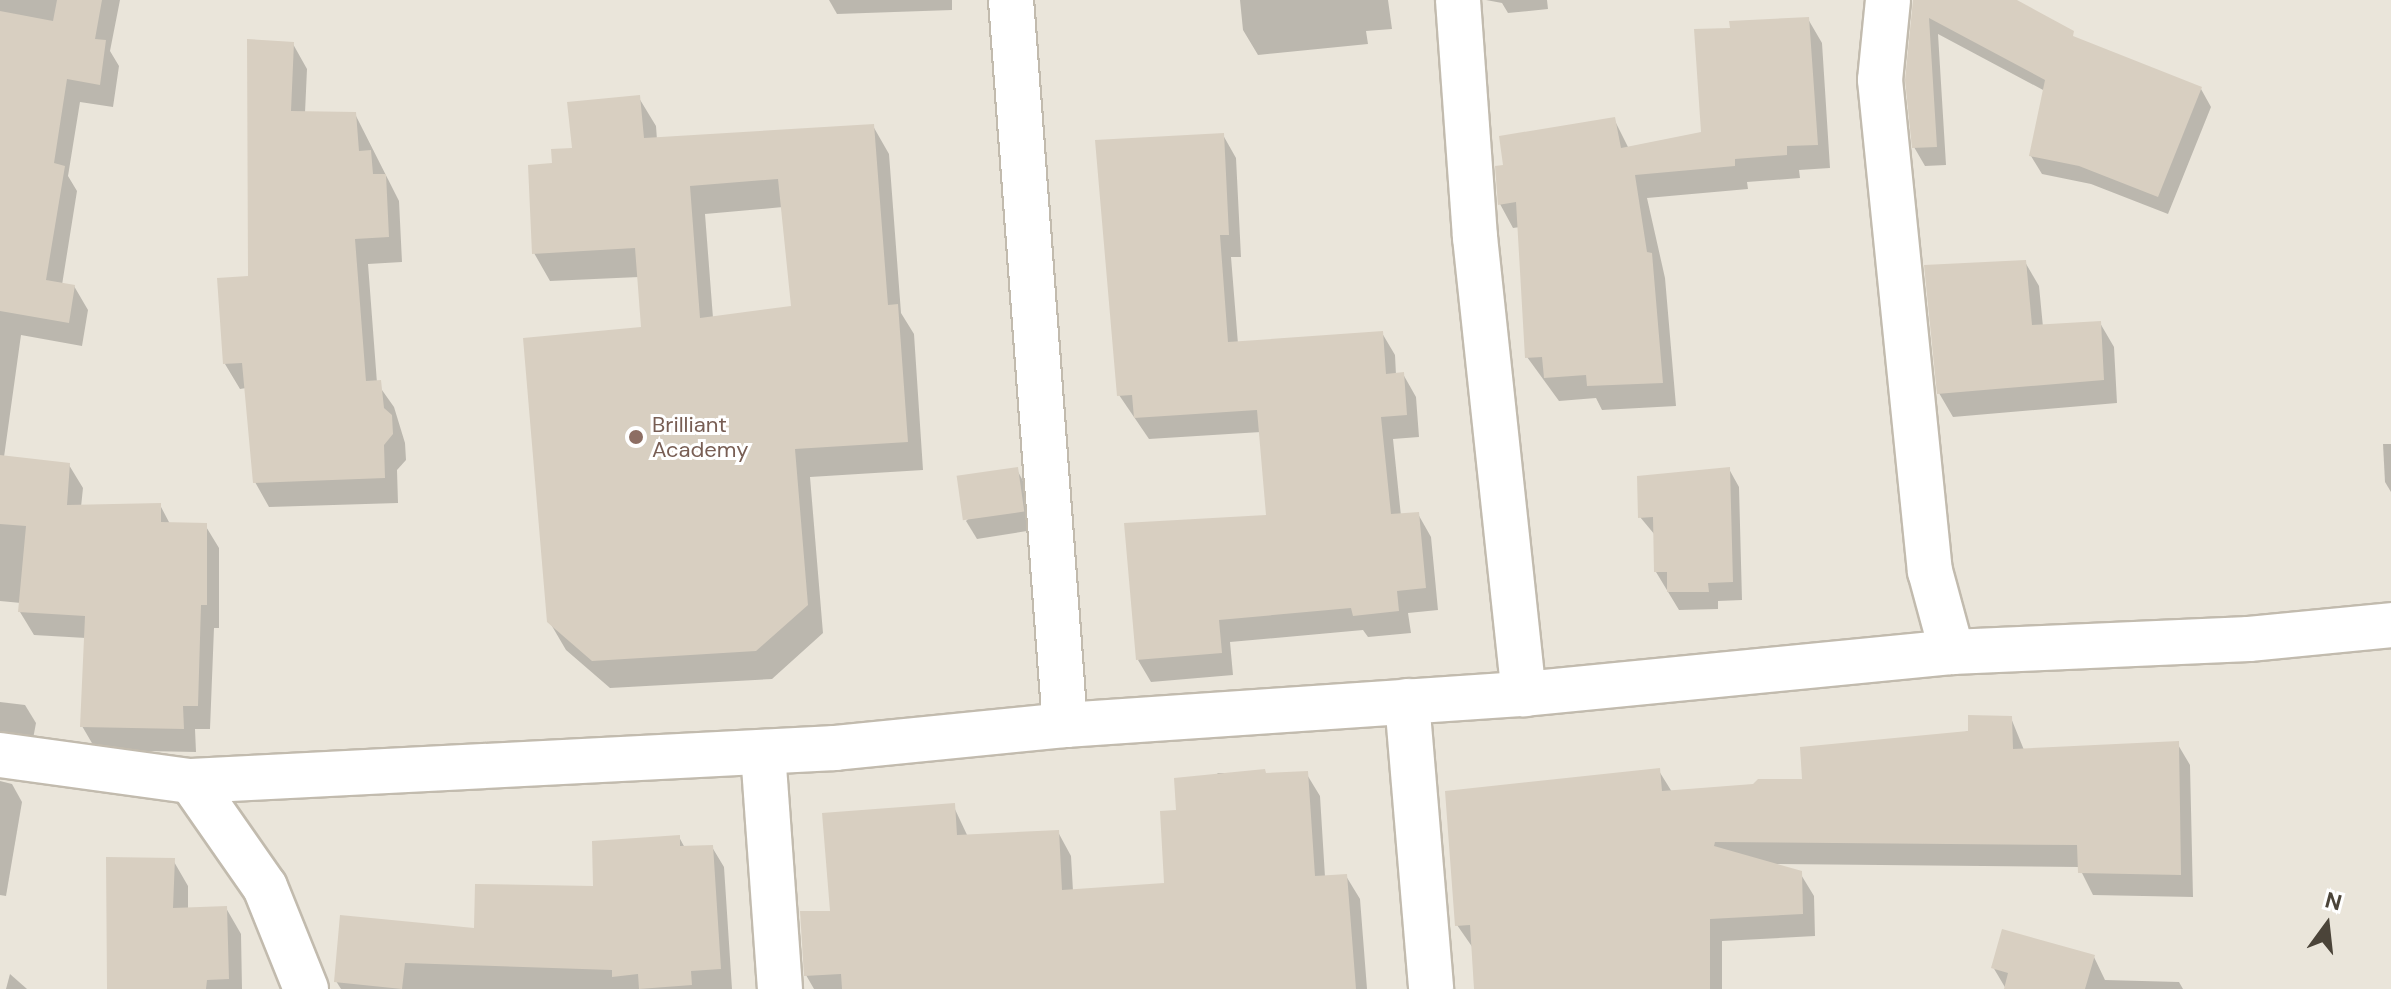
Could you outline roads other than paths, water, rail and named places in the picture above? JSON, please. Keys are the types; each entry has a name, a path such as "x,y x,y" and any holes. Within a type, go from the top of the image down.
{"street":[{"path":"1011,0 1065,725"},
{"path":"1458,0 1475,237 1524,694"},
{"path":"1888,0 1880,80 1930,571 1952,652"},
{"path":"0,755 191,781 763,752 1065,725 1524,694 1952,652 2249,639 2391,625"},
{"path":"1407,701 1431,989"},
{"path":"763,752 780,989"},
{"path":"191,781 265,887 306,989"}],"place":[{"name":"Brilliant Academy","path":"636,437"}]}
